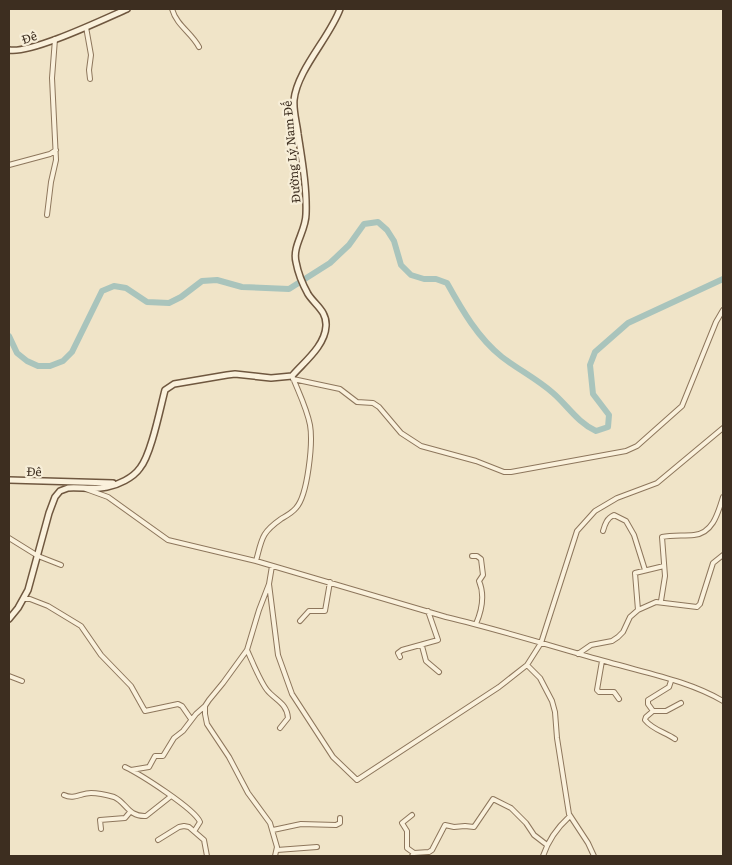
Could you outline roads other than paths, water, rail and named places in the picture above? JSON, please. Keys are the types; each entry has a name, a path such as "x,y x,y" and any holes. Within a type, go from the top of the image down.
{"main road":[{"name":"Đê","path":"9,50 23,50 55,39 127,9"},
{"name":"Đường Lý Nam Đế","path":"292,377 319,345 326,327 323,311 308,293 298,272 295,256 306,222 306,212 294,100 301,78 340,9"},
{"path":"9,619 24,599 28,590 49,513 57,493 63,489 110,487 134,475 143,464 165,390 171,385 235,374 271,378 292,377"},
{"name":"Đê","path":"9,480 102,484 118,482"}],"street":[{"path":"172,9 177,21 199,47"},
{"path":"86,26 91,55 90,79"},
{"path":"47,215 56,160 52,78 55,39"},
{"path":"9,165 50,154 56,150"},
{"path":"292,377 340,389 357,402 373,403 379,407 401,433 421,446 504,472 511,472 626,451 637,446 682,406 716,322 723,310"},
{"path":"256,561 264,533 268,528 297,508 306,481 310,427 292,377"},
{"path":"269,584 278,655 292,694 334,757 357,780 499,687 527,665 541,643 577,531 595,511 610,502 657,483 723,428"},
{"path":"108,497 110,487"},
{"path":"82,488 108,497 168,540 256,561 704,690 723,701"},
{"path":"661,601 665,581 662,537 696,535 708,529 715,522 723,497"},
{"path":"603,531 605,523 614,515 624,518 634,535 645,570"},
{"path":"9,538 38,556 61,565"},
{"path":"578,654 591,645 618,637 623,632 630,617 638,610 661,601 697,607 700,604 713,563 723,555"},
{"path":"472,556 481,558 483,572 479,581 482,593 482,612 476,624"},
{"path":"131,770 149,767 155,756 163,756 174,738 183,731 205,706 247,650 269,584 272,566"},
{"path":"638,610 635,573 664,566"},
{"path":"300,621 309,611 325,611 330,582"},
{"path":"24,599 32,599 48,606 81,626 100,654 131,686 145,711 178,704 182,706 192,719"},
{"path":"400,657 398,653 402,650 438,640 428,611"},
{"path":"422,646 426,661 439,672"},
{"path":"247,650 268,691 282,703 288,713 288,718 280,728"},
{"path":"602,661 597,690 599,692 614,692 618,695 619,700"},
{"path":"527,665 540,678 553,706 569,816 588,843 594,856"},
{"path":"9,676 22,682"},
{"path":"653,711 648,704 648,700 669,687 671,681"},
{"path":"675,739 646,722 646,717 653,711 669,710 681,703"},
{"path":"205,706 208,724 229,757 248,793 264,814 273,830 277,850 275,856"},
{"path":"125,767 194,812 200,819 200,824 195,830"},
{"path":"64,795 71,797 91,793 114,798 130,812 146,816 170,797"},
{"path":"412,815 402,824 407,832 408,848 413,854 430,852 445,825 454,828 474,827 493,799 511,808 534,836 547,845"},
{"path":"101,829 100,820 125,818 130,812"},
{"path":"543,856 547,845 569,816"},
{"path":"273,830 302,824 336,825 340,823 340,818"},
{"path":"158,840 184,826 195,830 204,840 207,856"},
{"path":"277,850 317,847"}],"waterway":[{"path":"9,336 17,353 27,361 38,366 50,366 63,361 72,352 102,291 114,286 126,288 147,302 169,303 181,297 202,281 217,280 242,287 289,289 330,263 349,245 364,224 378,222 387,230 394,241 401,265 411,275 424,279 436,279 447,283 471,323 493,349 508,362 547,388 578,419 596,431 608,427 609,415 593,394 590,365 595,352 628,323 723,279"}]}
